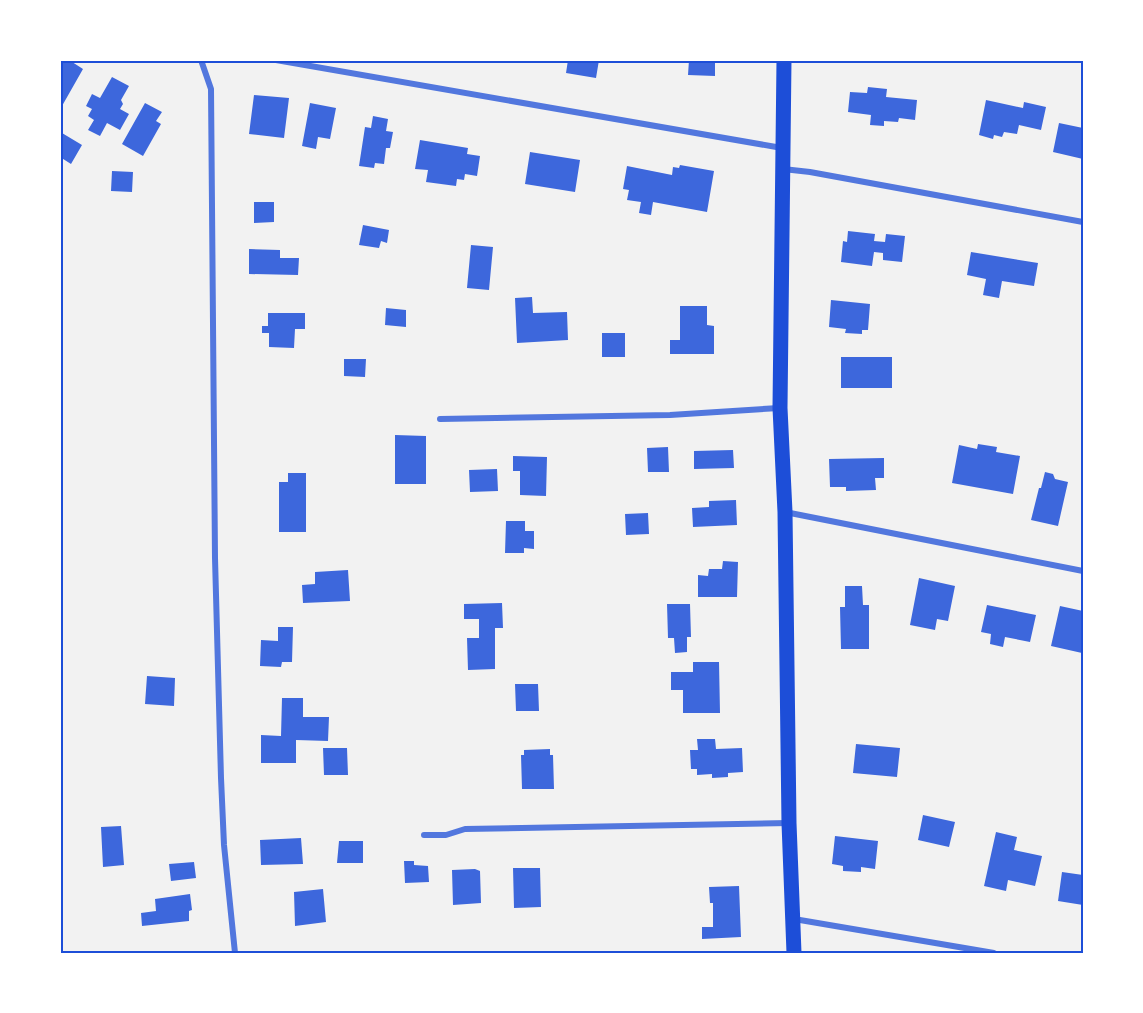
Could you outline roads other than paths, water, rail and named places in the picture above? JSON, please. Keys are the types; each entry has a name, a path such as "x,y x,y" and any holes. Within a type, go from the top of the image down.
{"main road":[{"path":"784,60 780,408 794,953"}],"street":[{"path":"201,60 211,89 215,558 221,778 224,845 235,953"},
{"path":"276,60 783,148"},
{"path":"783,169 1083,222"},
{"path":"440,419 670,415 780,408"},
{"path":"784,512 1083,572"},
{"path":"424,835 446,835 465,829 789,823"},
{"path":"793,919 994,953"}]}
